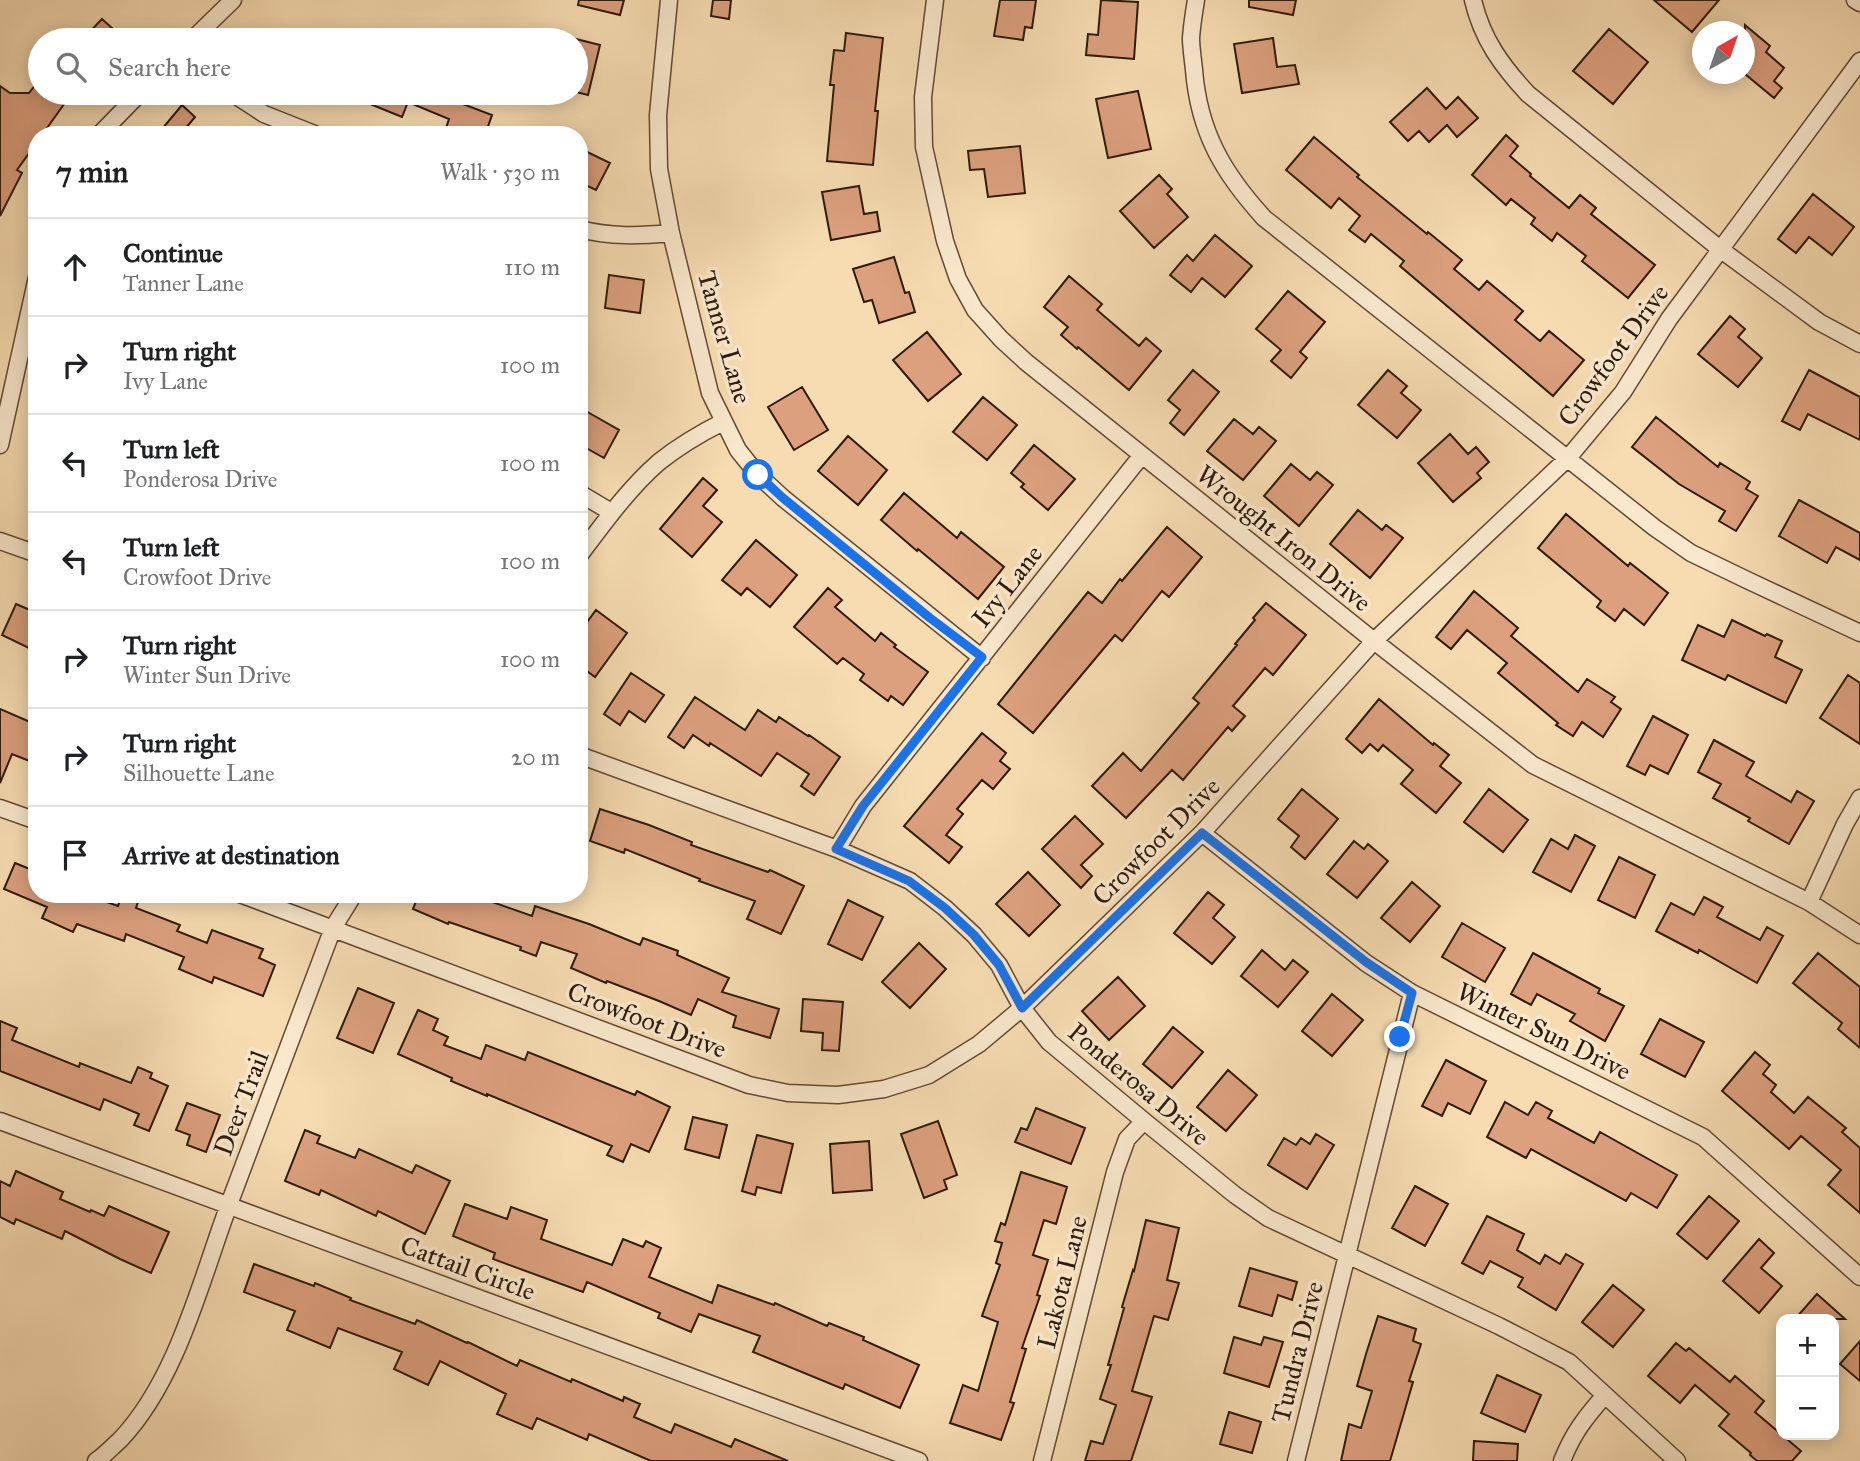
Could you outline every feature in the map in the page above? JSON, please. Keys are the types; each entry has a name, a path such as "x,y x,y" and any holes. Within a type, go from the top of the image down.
{"street":[{"path":"204,28 233,0"},
{"name":"Tanner Lane","path":"669,0 658,115 659,169 671,233 710,393 723,422 738,450 758,475 783,498 982,657"},
{"name":"Wrought Iron Drive","path":"935,0 923,97 924,147 945,241 958,279 975,310 1001,339 1374,642 1533,765 1809,902 1860,934"},
{"path":"1196,0 1191,40 1196,91 1208,133 1224,168 1264,218 1655,528 1691,553 1860,633"},
{"path":"1473,0 1487,41 1508,72 1528,94 1720,250 1819,322 1860,344"},
{"path":"1855,0 1860,3"},
{"name":"Crowfoot Drive","path":"265,903 749,1085 788,1093 838,1095 884,1088 929,1075 979,1044 1022,1008 1202,833 1374,642 1568,458 1623,392 1669,319 1860,61"},
{"path":"108,126 128,105"},
{"path":"250,105 264,114 294,126"},
{"path":"588,231 604,235 642,236 671,233"},
{"path":"0,445 28,322"},
{"path":"588,544 611,512 659,463 696,436 723,422"},
{"name":"Ivy Lane","path":"836,849 863,806 1142,455"},
{"path":"588,498 611,512"},
{"path":"0,541 28,551"},
{"name":"Ponderosa Drive","path":"588,758 836,849 909,881 945,908 974,935 999,965 1022,1008 1049,1042 1235,1195 1268,1218 1569,1362 1677,1461"},
{"path":"1809,902 1844,824 1860,798"},
{"path":"0,808 28,818"},
{"name":"Winter Sun Drive","path":"1202,833 1366,962 1412,993 1703,1137 1860,1277"},
{"name":"Deer Trail","path":"96,1461 131,1427 153,1395 184,1333 228,1205 333,928 348,903"},
{"name":"Tundra Drive","path":"1296,1461 1412,993"},
{"name":"Cattail Circle","path":"0,1121 919,1461"},
{"name":"Lakota Lane","path":"1042,1461 1115,1172 1127,1139 1144,1121"},
{"path":"1562,1461 1582,1422 1605,1395"}],"building":[{"path":"579,0 624,0 620,15 578,5"},
{"path":"713,0 731,0 729,19 711,16"},
{"path":"1000,0 1036,0 1032,28 1025,27 1023,40 994,36"},
{"path":"1101,0 1138,2 1134,59 1086,55 1088,34 1098,35"},
{"path":"1249,0 1296,0 1293,15 1249,7"},
{"path":"1654,0 1719,0 1701,21 1692,21 1692,32"},
{"path":"102,19 112,28 93,28"},
{"path":"1609,29 1648,62 1613,104 1573,71"},
{"path":"846,33 883,38 875,111 878,111 873,165 827,161 834,85 830,85 834,50 844,51"},
{"path":"1755,33 1770,46 1766,52 1784,68 1774,81 1782,88 1774,98 1755,82"},
{"path":"1273,38 1277,67 1295,65 1299,84 1242,93 1234,44"},
{"path":"588,42 600,45 588,95"},
{"path":"0,86 10,93 28,93 28,105 63,105 48,126 28,126 28,155 17,170 22,173 0,216"},
{"path":"1427,88 1446,109 1458,97 1478,118 1457,137 1447,125 1429,142 1419,131 1408,141 1390,122"},
{"path":"1138,91 1151,149 1108,158 1096,99"},
{"path":"182,105 195,117 188,126 164,126"},
{"path":"372,105 407,105 402,117"},
{"path":"415,105 466,105 492,115 488,126 447,126 449,119"},
{"path":"1506,135 1518,146 1510,156 1531,174 1530,176 1569,208 1580,195 1596,208 1591,214 1655,265 1628,298 1582,261 1586,256 1557,233 1552,241 1531,224 1535,218 1511,199 1506,205 1472,175"},
{"path":"1314,137 1359,175 1357,177 1462,260 1454,269 1479,290 1487,281 1523,311 1515,320 1540,341 1549,331 1584,360 1553,396 1400,266 1404,261 1371,234 1365,242 1349,230 1360,216 1339,198 1331,208 1286,170"},
{"path":"1020,146 1025,193 988,197 984,169 970,170 968,151"},
{"path":"588,152 610,163 596,190 588,186"},
{"path":"1159,175 1172,189 1167,194 1188,217 1154,248 1120,211"},
{"path":"859,186 864,214 877,212 880,231 831,240 822,192"},
{"path":"1813,194 1854,227 1832,255 1809,237 1796,253 1778,239"},
{"path":"1215,235 1252,266 1225,297 1202,278 1191,292 1170,275 1187,255 1193,261"},
{"path":"894,257 905,293 909,292 915,312 879,323 872,300 864,302 853,269"},
{"path":"609,275 644,280 640,313 605,308"},
{"path":"1069,276 1102,304 1097,310 1139,346 1146,338 1161,351 1129,390 1061,335 1068,327 1044,307"},
{"path":"1288,291 1325,322 1300,352 1307,358 1291,378 1271,361 1281,350 1256,329"},
{"path":"1730,316 1745,329 1738,337 1762,358 1738,387 1698,354"},
{"path":"927,332 961,374 928,401 893,360"},
{"path":"1193,370 1219,392 1184,435 1170,423 1180,410 1168,400"},
{"path":"1388,370 1407,386 1401,393 1421,410 1397,438 1358,405"},
{"path":"1809,370 1860,397 1860,440 1808,414 1800,430 1782,421"},
{"path":"802,387 828,430 794,450 768,407"},
{"path":"983,397 1017,425 987,460 953,432"},
{"path":"588,412 619,430 604,458 588,449"},
{"path":"1656,417 1718,467 1720,463 1750,482 1746,489 1758,496 1736,531 1719,521 1725,511 1679,484 1632,447"},
{"path":"1234,419 1253,434 1259,427 1276,441 1243,480 1207,451"},
{"path":"1450,434 1468,454 1476,447 1489,462 1477,473 1481,478 1453,502 1418,463"},
{"path":"848,436 887,470 858,505 818,471"},
{"path":"1034,445 1075,479 1048,510 1021,487 1024,484 1011,473"},
{"path":"1291,464 1310,480 1317,472 1333,485 1299,526 1264,496"},
{"path":"703,478 717,490 703,506 722,522 692,557 660,529"},
{"path":"904,493 957,538 961,532 1004,567 978,599 881,520"},
{"path":"1799,500 1860,533 1860,560 1836,547 1827,563 1779,536"},
{"path":"1358,510 1382,530 1386,525 1403,538 1370,578 1330,544"},
{"path":"1566,514 1628,566 1630,563 1668,593 1644,625 1624,609 1615,621 1597,607 1601,601 1538,548"},
{"path":"1167,527 1202,557 1169,597 1162,591 1122,641 1115,635 1033,733 998,704 1088,592 1102,603"},
{"path":"756,540 797,575 770,607 747,588 741,595 722,580"},
{"path":"828,588 842,600 835,607 875,641 881,633 896,645 894,647 928,672 903,705 891,696 888,701 860,680 864,674 843,658 837,664 794,627"},
{"path":"1474,591 1518,628 1511,636 1578,692 1587,679 1615,697 1611,702 1621,709 1603,737 1582,722 1573,736 1556,725 1558,723 1498,673 1507,663 1467,630 1451,649 1436,637"},
{"path":"1266,603 1306,635 1273,675 1265,668 1233,706 1245,716 1232,731 1228,727 1183,780 1172,770 1126,818 1092,786 1123,753 1141,771 1199,703 1193,698 1237,645 1235,644"},
{"path":"16,604 28,609 28,648 2,635"},
{"path":"596,610 627,633 595,677 588,672 588,621"},
{"path":"1732,620 1782,641 1775,657 1802,670 1786,703 1728,675 1725,680 1682,660 1698,625 1724,637"},
{"path":"631,673 664,695 645,722 629,711 620,725 604,714"},
{"path":"1848,675 1860,683 1860,744 1820,718"},
{"path":"695,697 745,730 758,710 776,722 779,717 840,757 814,795 801,786 809,774 777,753 761,776 693,735 684,748 668,737"},
{"path":"1379,699 1433,745 1434,743 1449,755 1440,766 1461,783 1436,813 1401,784 1413,770 1383,745 1378,751 1370,744 1362,753 1346,739"},
{"path":"0,709 28,721 28,760 12,754 0,783"},
{"path":"1653,716 1688,735 1668,774 1650,765 1645,775 1627,766"},
{"path":"982,733 1006,753 1000,761 1010,769 993,789 982,780 957,809 963,814 946,835 962,847 949,863 904,826"},
{"path":"1714,740 1754,762 1746,776 1791,802 1797,791 1814,801 1789,844 1713,798 1721,784 1698,772"},
{"path":"1302,789 1338,819 1305,859 1291,847 1299,836 1278,819"},
{"path":"1489,789 1528,820 1503,852 1464,822"},
{"path":"600,809 692,842 691,845 768,872 770,870 804,886 781,934 747,919 755,901 699,881 700,879 625,849 624,853 590,841"},
{"path":"1075,816 1103,844 1081,865 1092,876 1081,888 1042,849"},
{"path":"1575,835 1595,846 1571,892 1533,872 1551,839 1568,849"},
{"path":"1354,841 1364,849 1368,844 1388,861 1357,898 1327,874"},
{"path":"1619,857 1655,875 1635,918 1598,900"},
{"path":"15,863 28,868 28,899 4,889"},
{"path":"1028,872 1060,905 1029,936 996,904"},
{"path":"1412,882 1440,906 1410,942 1381,918"},
{"path":"1208,892 1224,905 1213,918 1235,937 1212,964 1174,933"},
{"path":"1704,897 1723,907 1717,917 1760,940 1767,927 1783,936 1757,983 1699,950 1698,953 1656,931 1671,903 1694,915"},
{"path":"848,900 883,917 862,960 828,944"},
{"path":"37,903 110,903 118,906 119,903 138,903 136,908 180,925 177,931 207,943 212,930 263,949 259,958 275,965 263,996 214,977 212,983 179,969 184,957 126,934 124,941 77,924 73,932 42,918 47,907"},
{"path":"415,903 495,903 532,916 535,906 640,945 643,938 678,951 677,955 729,978 722,992 779,1009 770,1038 733,1027 736,1016 698,999 691,1015 571,968 577,954 541,942 536,956 520,950 521,947 449,922 448,924 413,909"},
{"path":"1462,923 1505,948 1485,982 1442,957"},
{"path":"919,943 946,969 910,1008 882,982"},
{"path":"1262,950 1285,970 1293,960 1308,972 1278,1007 1241,976"},
{"path":"1533,953 1600,989 1598,993 1624,1006 1605,1041 1570,1021 1575,1014 1537,994 1531,1005 1511,994"},
{"path":"1818,953 1860,987 1860,1048 1838,1029 1842,1023 1793,983"},
{"path":"1118,977 1145,1006 1109,1040 1082,1011"},
{"path":"358,988 394,1003 373,1053 337,1038"},
{"path":"1332,994 1363,1020 1332,1056 1302,1031"},
{"path":"803,999 843,1002 839,1051 822,1050 823,1033 801,1031"},
{"path":"418,1010 438,1019 433,1030 448,1037 444,1045 481,1059 486,1045 525,1060 528,1052 635,1095 637,1091 670,1107 649,1152 631,1144 623,1162 607,1155 612,1146 451,1081 452,1078 398,1054"},
{"path":"1660,1019 1704,1042 1685,1077 1641,1054"},
{"path":"0,1021 17,1028 12,1040 79,1067 80,1063 131,1083 138,1067 152,1073 150,1078 168,1086 149,1131 134,1125 139,1114 104,1099 100,1110 0,1071"},
{"path":"1173,1027 1203,1052 1172,1088 1143,1064"},
{"path":"1755,1052 1770,1065 1763,1074 1776,1085 1771,1092 1794,1113 1808,1097 1846,1128 1842,1132 1860,1148 1860,1213 1828,1185 1841,1170 1801,1136 1789,1149 1722,1091"},
{"path":"1446,1060 1486,1081 1470,1114 1448,1103 1442,1116 1422,1106"},
{"path":"1228,1070 1257,1095 1226,1131 1197,1107"},
{"path":"1505,1102 1528,1115 1536,1102 1552,1111 1548,1118 1594,1143 1600,1132 1677,1175 1657,1208 1631,1193 1626,1201 1531,1149 1526,1158 1487,1137"},
{"path":"187,1103 220,1115 206,1152 187,1145 190,1135 176,1130"},
{"path":"1036,1108 1085,1128 1071,1164 1015,1142 1021,1128 1027,1130"},
{"path":"693,1117 727,1125 719,1158 685,1149"},
{"path":"938,1121 957,1175 944,1180 947,1189 924,1198 901,1134"},
{"path":"305,1130 320,1136 317,1143 355,1158 359,1149 412,1173 416,1165 450,1181 425,1234 378,1211 376,1216 321,1190 319,1195 285,1181"},
{"path":"1316,1134 1334,1145 1307,1189 1268,1165 1284,1138 1296,1145 1301,1138 1310,1144"},
{"path":"757,1135 793,1144 781,1193 757,1187 755,1195 742,1191"},
{"path":"869,1141 872,1190 833,1193 830,1144"},
{"path":"16,1171 63,1192 60,1199 90,1212 91,1210 104,1216 109,1206 169,1232 151,1273 65,1231 62,1239 16,1219 14,1224 0,1217 0,1181 10,1186"},
{"path":"1021,1172 1067,1187 1056,1224 1044,1220 1033,1255 1048,1260 1037,1295 1040,1296 1022,1348 1026,1349 1010,1402 1014,1403 1001,1440 950,1423 963,1385 978,1391 998,1322 982,1316 1000,1265 996,1263 1002,1243 995,1241 1001,1223 1005,1225"},
{"path":"1415,1186 1448,1204 1425,1246 1392,1228"},
{"path":"1709,1196 1739,1221 1707,1259 1677,1234"},
{"path":"465,1204 507,1219 511,1207 547,1220 541,1239 612,1265 623,1239 643,1247 646,1241 661,1248 649,1277 712,1303 718,1285 774,1305 775,1303 827,1326 829,1323 864,1337 863,1340 919,1365 900,1408 845,1384 843,1389 753,1352 760,1336 699,1314 691,1332 658,1318 660,1313 587,1282 583,1292 493,1259 495,1253 453,1236"},
{"path":"1487,1216 1524,1234 1517,1250 1540,1264 1545,1255 1560,1264 1566,1254 1583,1264 1556,1310 1518,1287 1523,1278 1490,1261 1483,1274 1462,1263"},
{"path":"1146,1220 1179,1228 1167,1280 1179,1283 1168,1320 1154,1316 1132,1391 1152,1397 1131,1461 1085,1461 1091,1441 1103,1444 1116,1405 1100,1399 1111,1365 1108,1365"},
{"path":"1759,1239 1774,1253 1761,1268 1782,1286 1759,1313 1723,1281"},
{"path":"254,1264 314,1286 315,1283 351,1298 350,1300 415,1324 417,1320 517,1366 520,1360 623,1401 624,1397 640,1404 634,1417 671,1433 675,1424 731,1447 735,1439 788,1461 651,1461 589,1434 587,1440 537,1418 532,1429 497,1414 506,1394 440,1361 428,1385 394,1369 402,1352 338,1328 330,1348 287,1330 295,1311 244,1292"},
{"path":"1250,1268 1297,1282 1292,1300 1278,1295 1272,1316 1239,1306"},
{"path":"1613,1285 1644,1310 1613,1347 1582,1322"},
{"path":"1817,1294 1845,1319 1839,1319 1839,1314 1799,1314"},
{"path":"1378,1316 1416,1329 1413,1341 1421,1344 1409,1381 1413,1382 1390,1461 1341,1461 1349,1424 1361,1428 1372,1391 1357,1386"},
{"path":"1234,1337 1261,1345 1264,1337 1283,1342 1269,1387 1224,1373"},
{"path":"1860,1341 1860,1381 1840,1364"},
{"path":"1676,1343 1686,1351 1689,1348 1730,1382 1735,1376 1764,1401 1755,1412 1776,1430 1776,1440 1788,1440 1801,1451 1792,1461 1757,1461 1719,1426 1729,1414 1695,1385 1680,1403 1648,1376"},
{"path":"1497,1375 1541,1395 1525,1432 1481,1413"},
{"path":"1229,1412 1261,1422 1252,1453 1220,1444"},
{"path":"1474,1441 1518,1444 1517,1461 1473,1461"}],"route":[{"path":"758,475 930,618 982,657 863,806 836,849 909,881 945,908 974,935 999,965 1022,1008 1202,833 1366,962 1412,993 1400,1037"}]}
